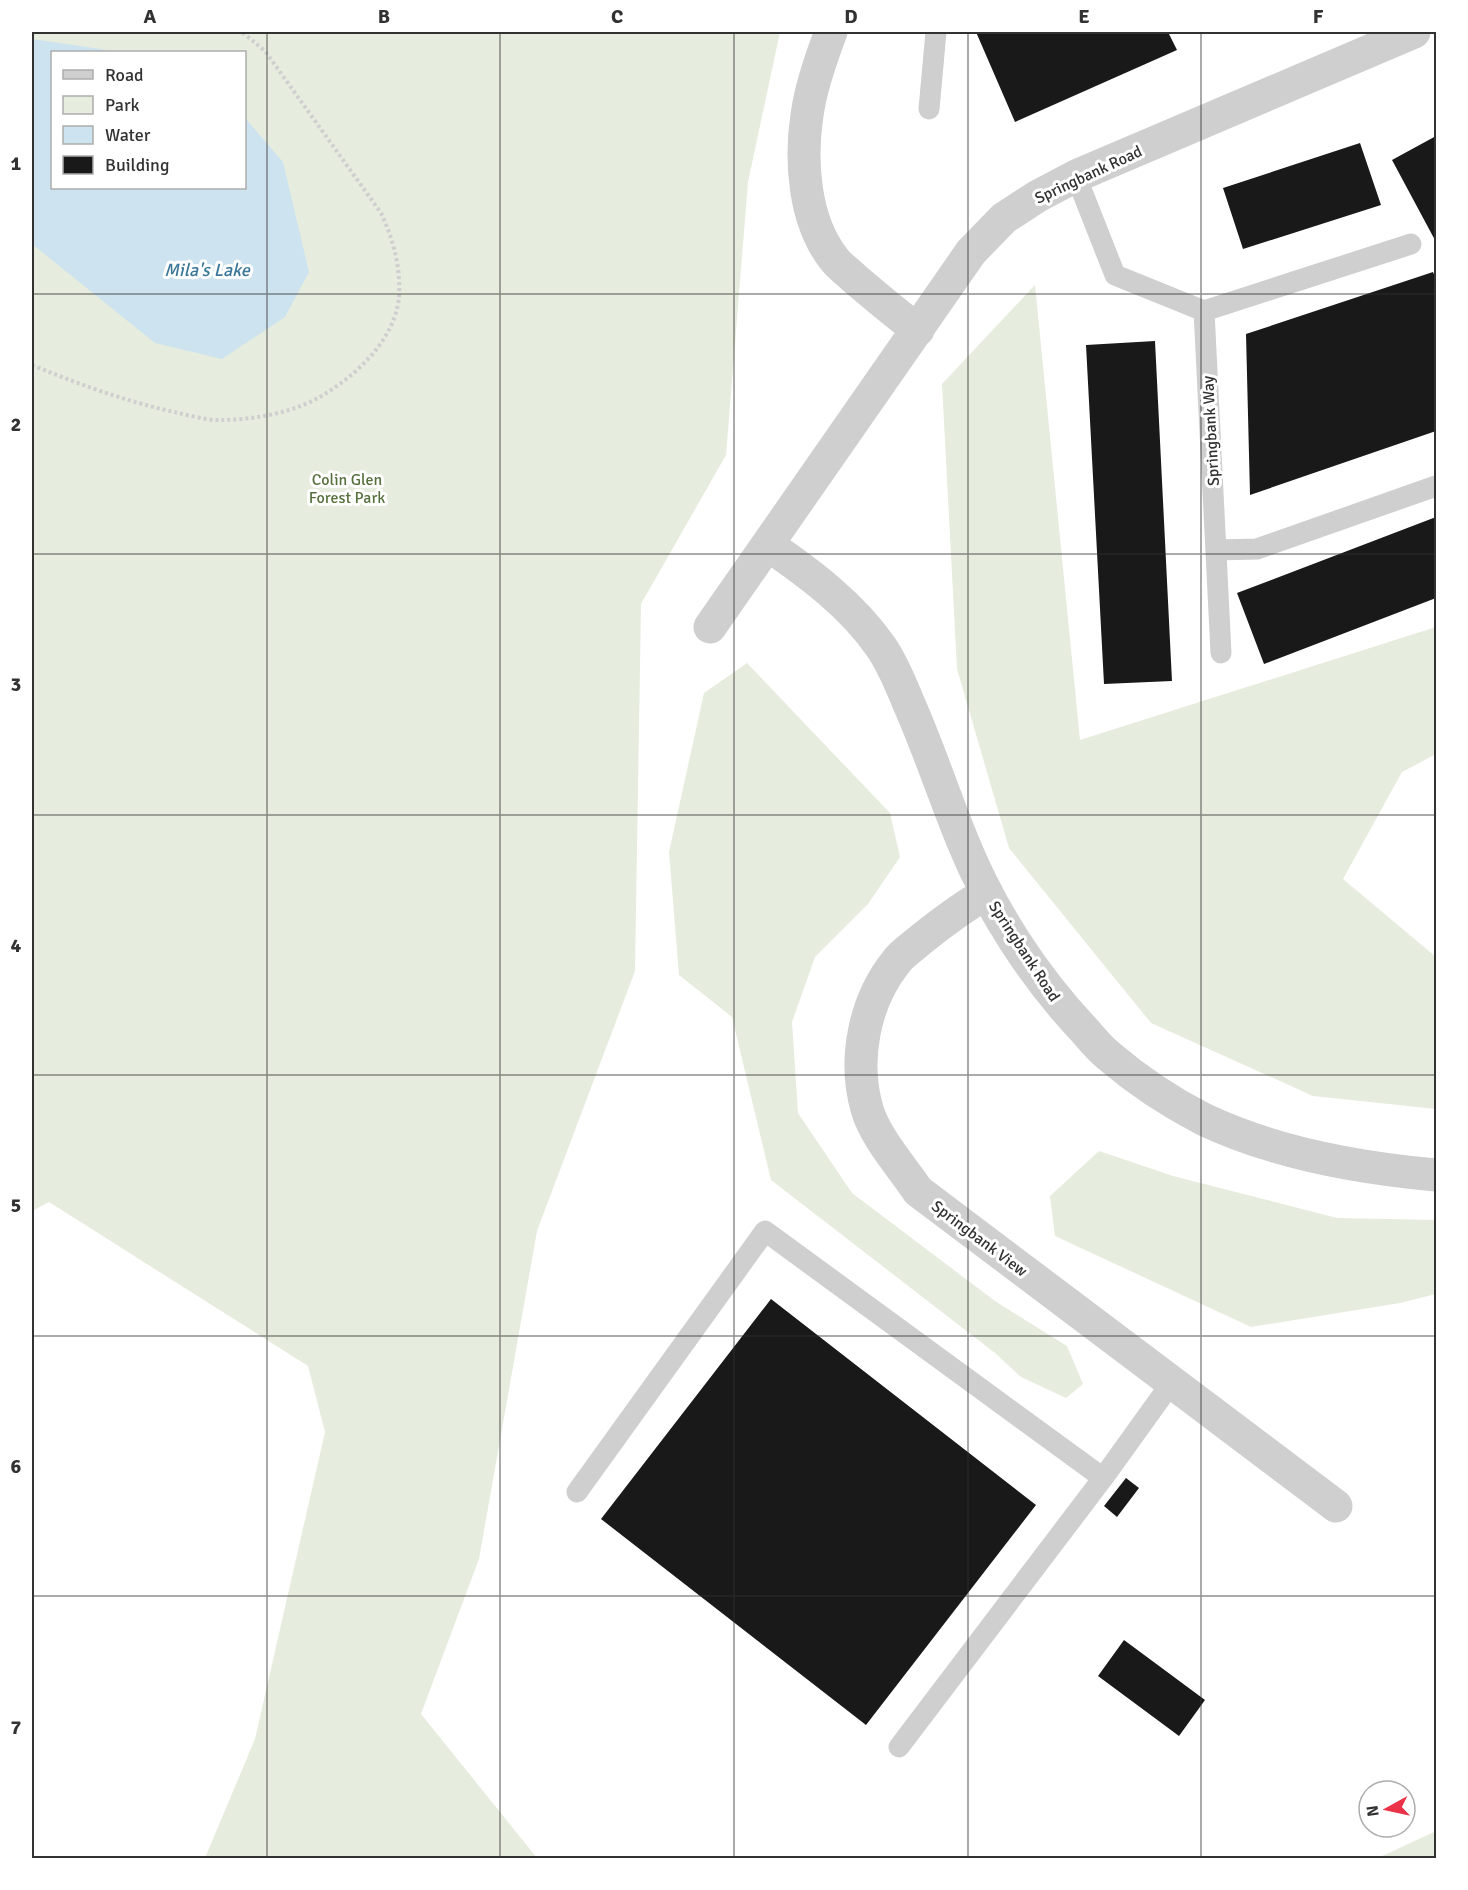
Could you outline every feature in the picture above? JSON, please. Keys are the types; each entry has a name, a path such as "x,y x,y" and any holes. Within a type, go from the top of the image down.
{"street":[{"path":"831,32 821,59 807,114 805,153 807,187 815,226 834,260 881,302 918,330"},
{"name":"Springbank Road","path":"710,627 971,252 1004,218 1038,196 1076,176 1414,32"},
{"name":"Springbank Road","path":"768,545 826,588 881,647 901,684 931,753 963,842 987,893 1024,955 1060,1005 1108,1055 1155,1091 1204,1119 1269,1144 1334,1161 1401,1172 1437,1175"},
{"name":"Springbank View","path":"987,893 959,910 896,960 880,987 868,1015 861,1049 862,1080 868,1111 880,1136 918,1191 1336,1506"}],"lane":[{"path":"929,109 936,32"},
{"path":"1076,176 1114,275 1204,311 1411,244"},
{"name":"Springbank Way","path":"1204,311 1221,653"},
{"path":"1216,550 1257,549 1437,486"},
{"path":"577,1492 765,1231 1103,1478"},
{"path":"899,1747 1103,1478 1172,1382"}],"path":[{"path":"32,365 74,382 147,406 217,420 266,415 315,400 353,373 385,337 399,298 399,278 393,243 381,213 265,51 242,32"}],"green space":[{"name":"Colin Glen Forest Park","path":"32,32 780,32 748,182 726,455 641,604 635,971 537,1231 479,1559 421,1714 537,1858 205,1858 255,1739 325,1432 308,1366 49,1202 32,1211"},
{"path":"1035,285 1080,740 1436,627 1436,754 1402,772 1343,879 1436,957 1436,1109 1313,1096 1151,1023 1009,848 957,669 942,384"},
{"path":"747,663 890,813 900,857 868,904 815,957 792,1022 798,1113 852,1193 995,1301 1067,1346 1083,1384 1066,1398 1021,1377 995,1353 771,1180 732,1017 679,975 669,852 704,693"},
{"path":"1099,1151 1173,1176 1337,1218 1436,1220 1436,1294 1400,1303 1251,1327 1055,1236 1050,1196"},
{"path":"1436,1831 1436,1858 1378,1858"}],"water":[{"name":"Mila's Lake","path":"32,39 113,51 51,51 51,189 246,189 246,119 283,162 309,272 285,317 222,359 155,343 32,244"}],"building":[{"path":"976,32 1168,32 1177,50 1015,122"},
{"path":"1436,136 1436,242 1392,160"},
{"path":"1360,143 1381,205 1243,249 1223,188"},
{"path":"1433,272 1436,279 1436,431 1250,495 1246,334"},
{"path":"1155,341 1172,681 1104,684 1086,345"},
{"path":"1436,517 1436,598 1264,664 1237,593"},
{"path":"771,1299 1036,1505 866,1725 601,1519"},
{"path":"1126,1478 1139,1488 1117,1517 1104,1506"},
{"path":"1124,1640 1205,1700 1179,1736 1098,1676"}]}
